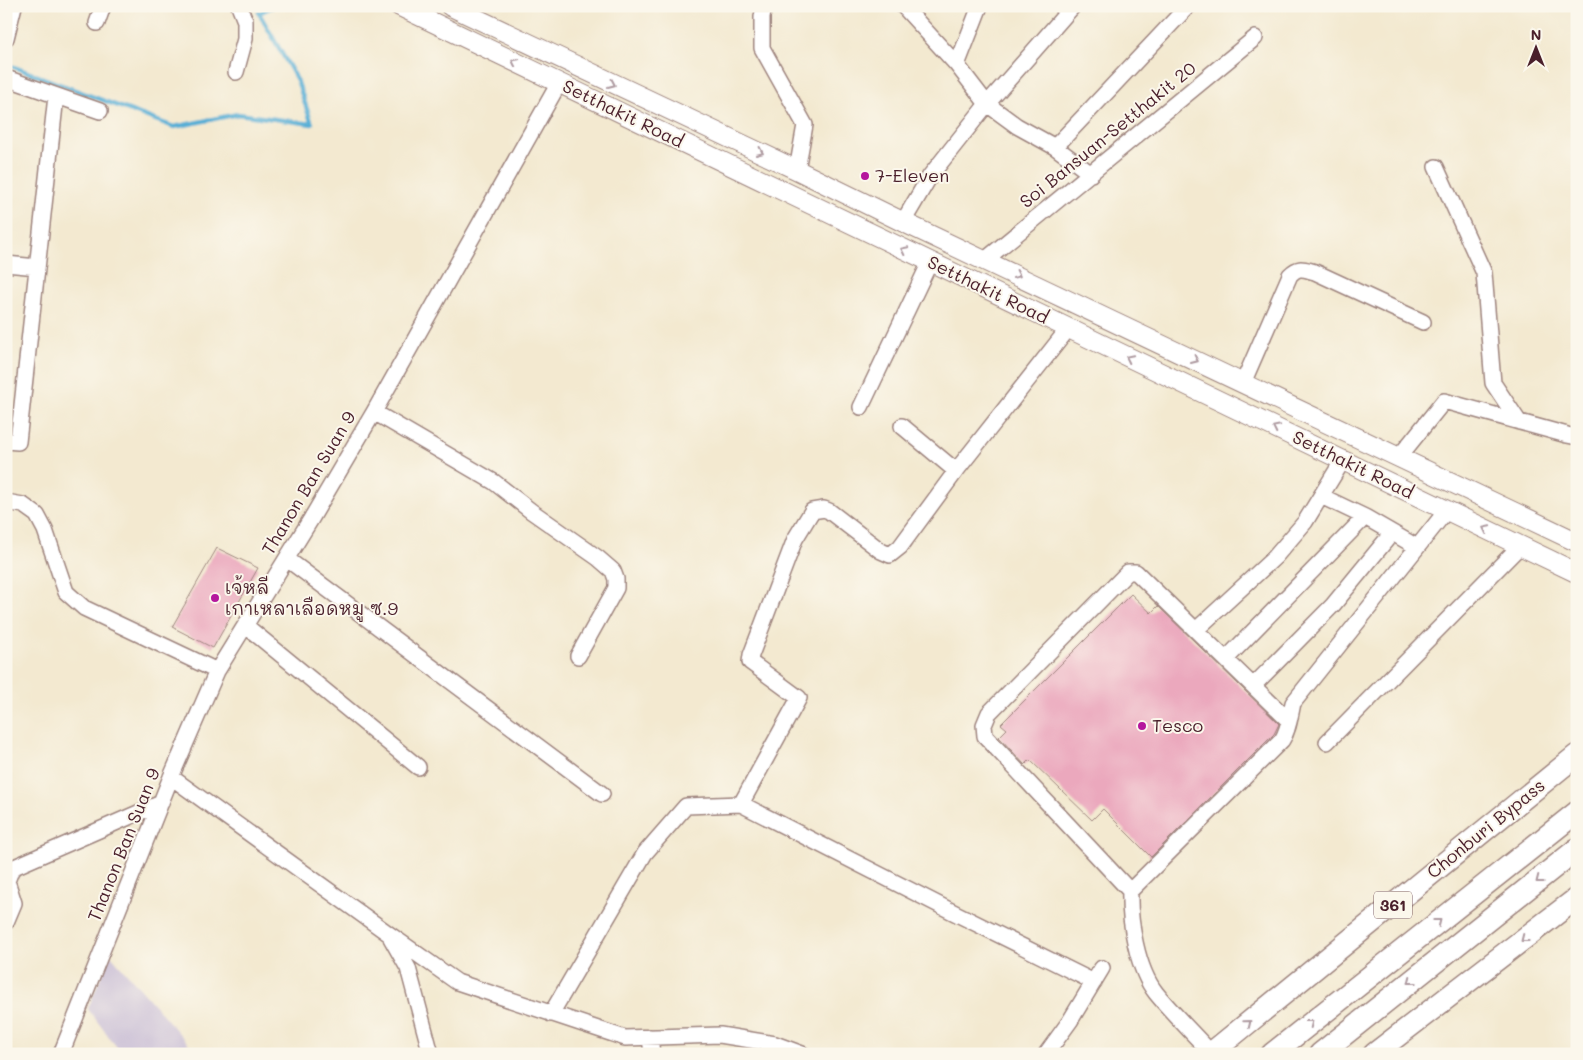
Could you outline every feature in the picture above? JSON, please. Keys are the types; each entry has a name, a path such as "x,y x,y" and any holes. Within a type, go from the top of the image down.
{"highway":[{"name":"Chonburi Bypass","path":"1211,1053 1577,755"},
{"name":"361","path":"1272,1054 1577,812"},
{"path":"1320,1054 1577,849"},
{"path":"1374,1054 1577,898"}],"main road":[{"name":"Setthakit Road","path":"399,6 1577,573"},
{"name":"Setthakit Road","path":"450,6 1577,542"},
{"path":"559,83 568,63"},
{"path":"1231,407 1243,383"}],"street":[{"path":"6,38 14,6"},
{"path":"97,23 103,6"},
{"path":"236,72 245,39 245,21 239,6"},
{"path":"903,6 957,65 987,104 1017,126 1054,146 1091,174"},
{"path":"957,65 980,6"},
{"path":"903,222 930,176 987,104 1072,6"},
{"path":"1054,146 1188,6"},
{"path":"763,12 762,48 805,125 797,170"},
{"name":"Soi Bansuan-Setthakit 20","path":"985,260 1255,38"},
{"path":"6,78 100,111"},
{"name":"Thanon Ban Suan 9","path":"61,1054 171,777 217,671 287,559 374,412 559,83"},
{"path":"6,441 18,442 56,96"},
{"path":"1436,167 1484,273 1493,383 1519,422"},
{"path":"861,407 930,262"},
{"path":"6,264 37,267"},
{"path":"1243,383 1290,275 1296,270 1303,269 1315,272 1423,322"},
{"path":"741,804 799,698 750,662 795,539 812,511 824,509 830,511 881,552 890,554 900,547 956,471 1068,328"},
{"path":"1399,457 1444,401 1577,437"},
{"path":"374,412 494,482 613,571 616,579 616,588 578,656"},
{"path":"902,426 956,471"},
{"path":"1196,630 1275,557 1305,522 1343,460"},
{"path":"1321,496 1365,517 1417,547"},
{"path":"6,502 23,506 37,515 45,530 66,592 84,608 217,671"},
{"path":"1211,1053 1155,993 1146,976 1136,947 1129,910 1130,890 1282,740 1288,730 1288,720 1293,703 1447,510"},
{"path":"1226,659 1365,517"},
{"path":"1253,686 1333,605 1392,533"},
{"path":"1327,742 1521,545"},
{"path":"287,559 602,794"},
{"path":"1130,890 986,736 984,725 989,713 1128,572 1136,572 1288,720"},
{"path":"246,626 418,767"},
{"path":"171,777 457,982 624,1038 720,1035 775,1044 802,1054"},
{"path":"6,922 14,903 6,881 12,868 161,803"},
{"path":"551,1014 645,853 686,806 741,804 1094,982"},
{"path":"389,934 408,968 431,1054"},
{"path":"1046,1054 1070,1021 1102,968"},
{"path":"650,1037 652,1054"}],"shaded area":[{"path":"110,954 197,1054 122,1054 88,1009"}],"building":[{"name":"เจ้หลี เกาเหลาเลือดหมู ซ.9","path":"217,548 258,568 213,648 172,627"},
{"name":"Tesco","path":"1131,594 1151,613 1158,606 1279,724 1274,734 1151,857 1103,809 1092,820 1030,760 1025,765 999,737 1007,729 1001,724"}],"waterway":[{"path":"6,64 174,127 238,114 312,124 297,80 259,13 274,6"}],"place":[{"name":"7-Eleven","path":"865,176"},
{"name":"เจ้หลี เกาเหลาเลือดหมู ซ.9","path":"215,598"},
{"name":"Tesco","path":"1142,726"}]}
